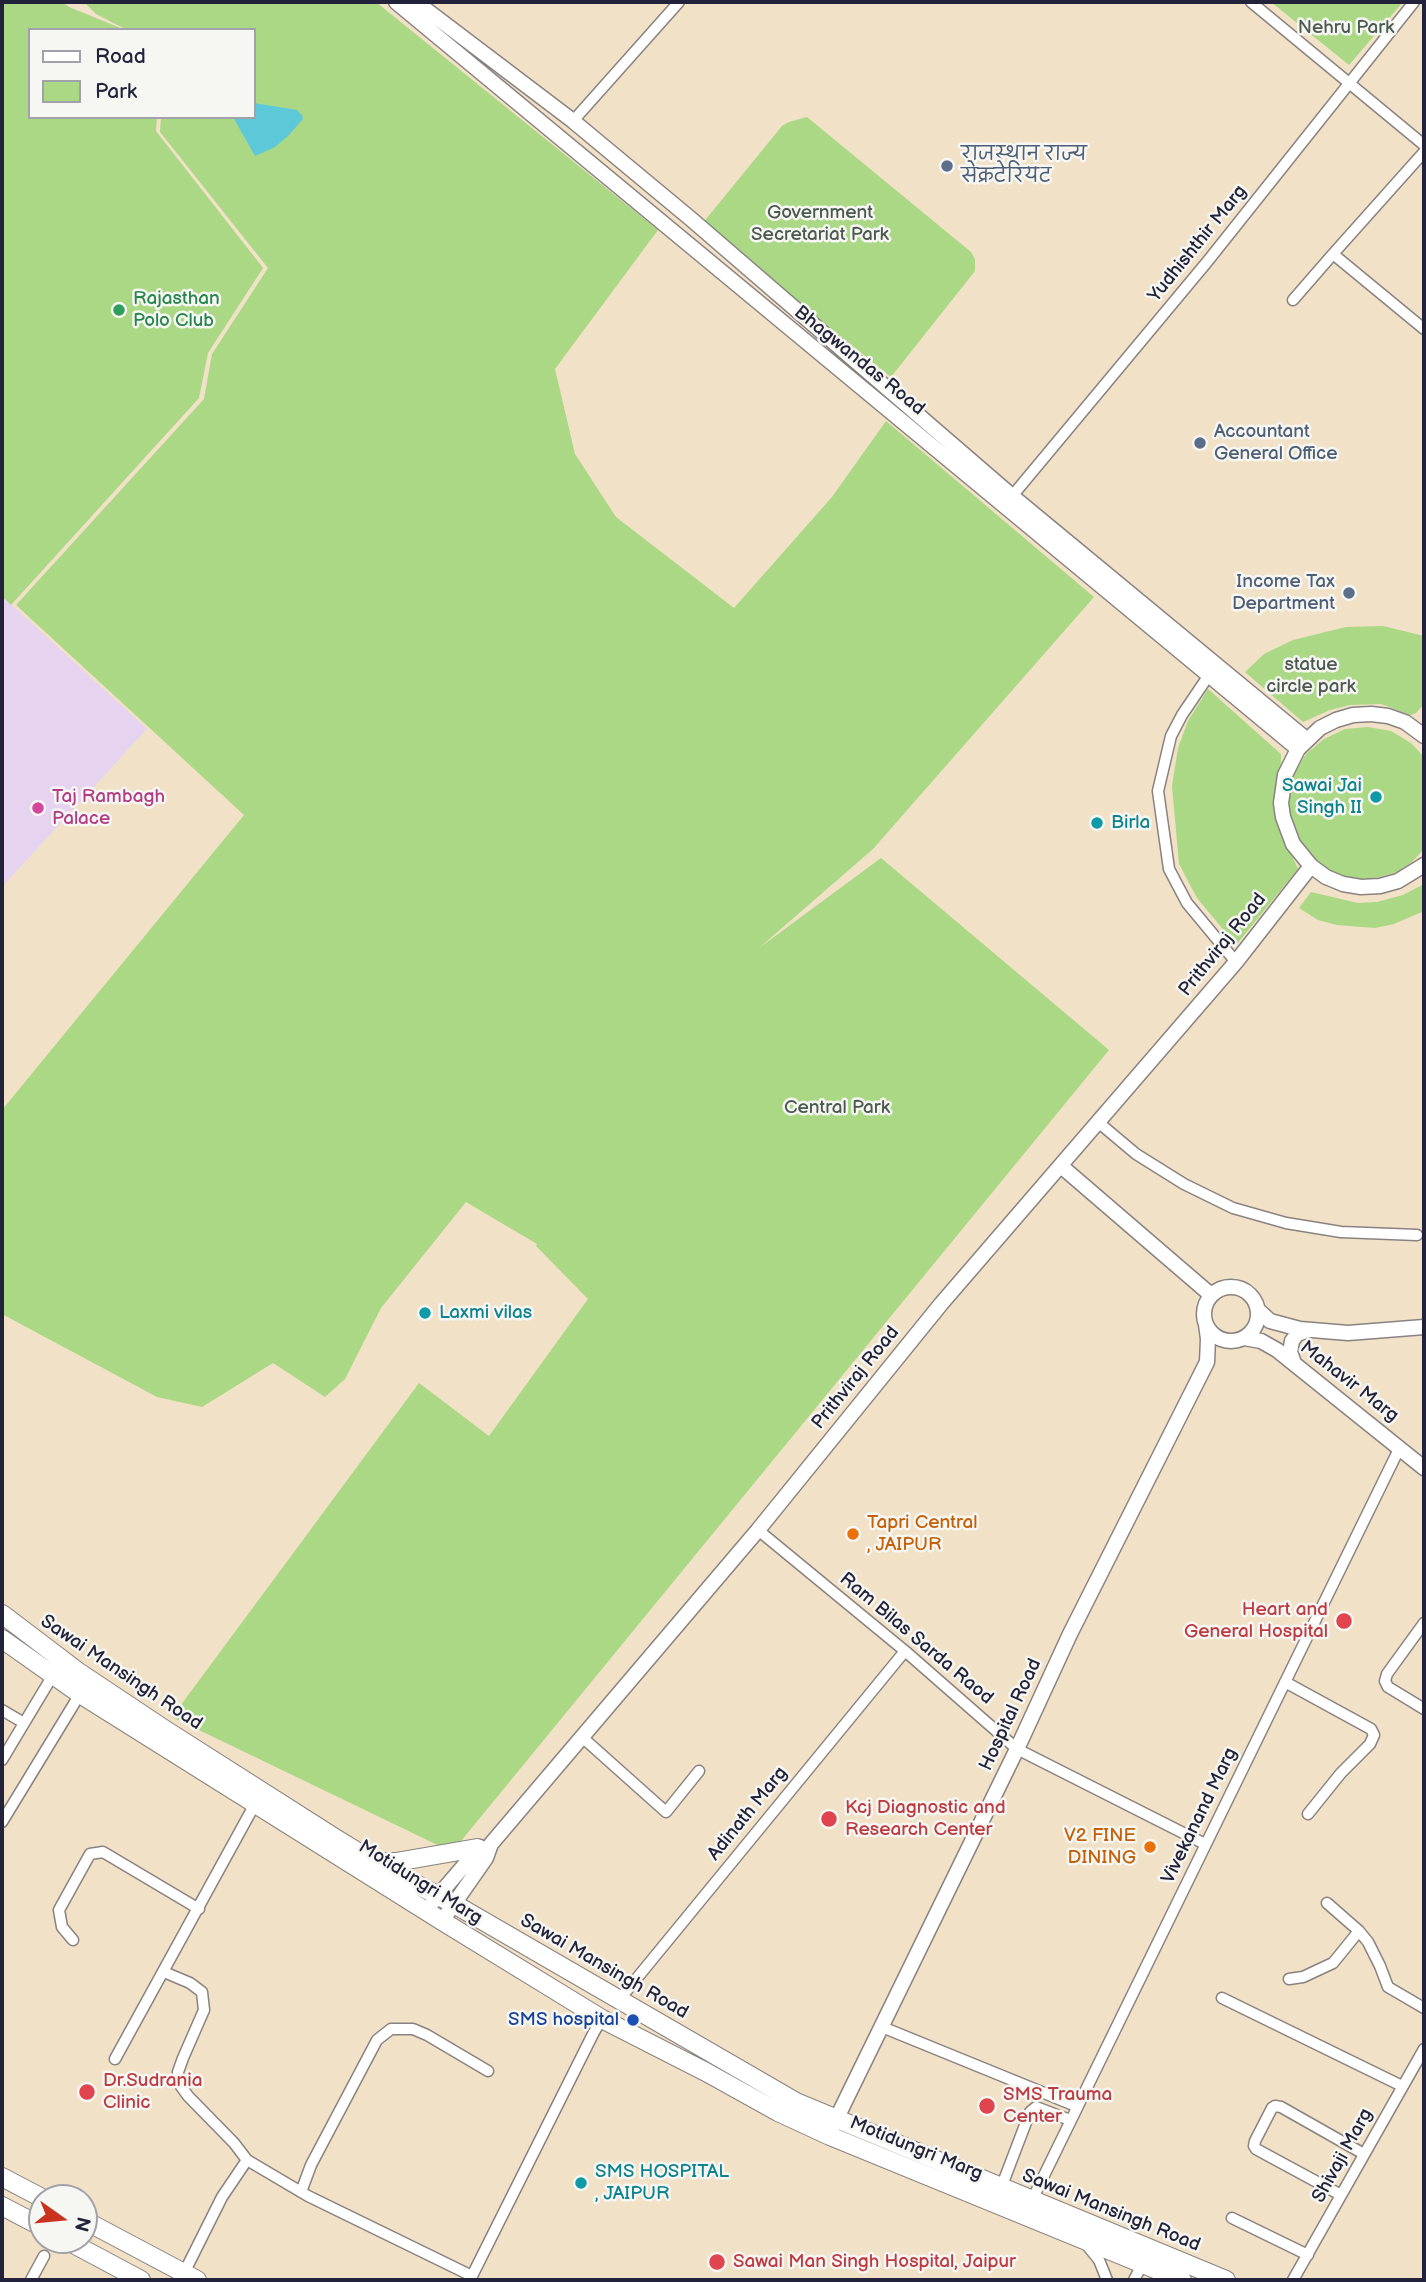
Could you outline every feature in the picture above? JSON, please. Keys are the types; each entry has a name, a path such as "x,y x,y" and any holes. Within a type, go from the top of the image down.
{"main road":[{"name":"Sawai Mansingh Road","path":"2,1614 77,1671 164,1730 374,1862 446,1900 796,2102 833,2128 1032,2200 1142,2264 1226,2280"},
{"name":"Motidungri Marg","path":"2,1639 80,1694 427,1912 602,2018 778,2112 833,2128 1081,2239 1182,2280"},
{"path":"374,1862 396,1862 484,1846"},
{"path":"2,2177 28,2191"},
{"path":"2,2206 28,2220"},
{"path":"98,2227 191,2277"},
{"path":"92,2254 141,2280"}],"street":[{"name":"Bhagwandas Road","path":"396,2 700,256 1008,501 1302,744"},
{"name":"Bhagwandas Road","path":"416,2 573,121 691,219 1008,501 1209,675 1302,744"},
{"path":"573,121 679,2"},
{"path":"1251,2 1424,145"},
{"name":"Yudhishthir Marg","path":"1008,501 1207,262 1414,2"},
{"path":"1293,300 1424,152"},
{"path":"1333,254 1424,329"},
{"path":"1209,675 1171,736 1158,791 1170,869 1187,903 1236,962"},
{"path":"1423,731 1388,716 1353,715 1336,720 1320,728 1302,744 1290,761 1282,789 1283,817 1293,844 1311,866 1326,877 1343,884 1380,886 1398,881 1424,864"},
{"name":"Prithviraj Road","path":"446,1900 484,1846 582,1737 758,1530 941,1304 1236,962 1311,866"},
{"path":"1098,1122 1136,1154 1184,1184 1233,1208 1286,1223 1341,1232 1417,1236"},
{"path":"1060,1166 1210,1295"},
{"path":"1258,1310 1255,1326 1244,1338 1226,1341 1210,1332 1204,1309 1210,1295 1235,1286 1251,1294 1258,1310 1270,1321 1280,1325 1348,1333 1424,1328"},
{"name":"Hospital Road","path":"833,2128 1017,1749 1070,1633 1207,1362 1206,1324"},
{"path":"1294,1363 1290,1352 1292,1341 1297,1334 1310,1329"},
{"name":"Mahavir Marg","path":"1244,1338 1261,1341 1277,1350 1424,1468"},
{"path":"1207,1362 1226,1341"},
{"name":"Vivekanand Marg","path":"1032,2200 1399,1447"},
{"name":"Ram Bilas Sarda Raod","path":"758,1530 905,1651 1017,1749 1206,1844"},
{"path":"1424,1623 1387,1674 1385,1681 1388,1687 1424,1709"},
{"name":"Adinath Marg","path":"619,2000 905,1651"},
{"path":"2,1760 53,1675"},
{"path":"1285,1682 1371,1729 1374,1735 1370,1744 1341,1773 1308,1814"},
{"path":"2,1822 80,1694"},
{"path":"2,1710 24,1723"},
{"path":"582,1737 666,1812 699,1771"},
{"path":"115,2059 255,1804"},
{"path":"73,1940 62,1927 59,1910 90,1854 103,1852 199,1909"},
{"path":"427,1912 446,1900"},
{"path":"442,1921 446,1900"},
{"path":"1327,1903 1368,1942 1388,1987 1424,2008"},
{"path":"1289,1979 1303,1978 1332,1963 1359,1931"},
{"path":"164,1972 190,1983 202,1993 204,2010 183,2058 178,2082 247,2160 301,2192 471,2278 602,2018"},
{"path":"1222,1997 1402,2086"},
{"path":"882,2027 1076,2106"},
{"path":"301,2192 311,2165 377,2040 391,2029 413,2029 427,2035 488,2071"},
{"name":"Shivaji Marg","path":"1293,2280 1402,2086 1423,2055"},
{"path":"1001,2188 1030,2112 1036,2107 1070,2120"},
{"path":"1341,2195 1256,2149 1255,2141 1272,2108 1281,2107 1364,2154"},
{"path":"191,2277 222,2197 247,2160"},
{"path":"1232,2218 1308,2255"},
{"path":"1081,2239 1093,2250 1107,2280"},
{"path":"31,2280 44,2256"}],"shaded area":[{"name":"Taj Rambagh Palace","path":"2,596 147,729 2,887"}],"green space":[{"name":"Rajasthan Polo Club","path":"2,2 63,2 121,28 28,28 28,119 157,119 156,131 263,268 208,353 199,398 11,605 2,596"},
{"name":"Central Park","path":"84,2 376,2 658,230 555,369 575,454 616,517 734,608 832,497 886,421 1094,597 873,849 759,948 881,858 1109,1050 452,1852 172,1717 419,1383 489,1436 588,1299 537,1244 466,1202 381,1308 345,1379 325,1397 273,1363 202,1407 157,1397 2,1314 2,1110 244,815 16,605 204,399 212,354 268,268 160,132 161,119 256,119 256,28 123,28 96,14"},
{"name":"Nehru Park","path":"1271,2 1403,2 1349,65"},
{"name":"Government Secretariat Park","path":"807,117 971,252 975,259 975,271 891,377 702,224 782,126"},
{"name":"statue circle park","path":"1383,626 1424,636 1424,704 1411,715 1381,704 1350,705 1330,710 1303,722 1245,672 1264,654 1293,640 1346,627"},
{"path":"1208,689 1281,754 1280,828 1298,869 1236,945 1197,898 1179,864 1172,786 1178,748 1188,721"},
{"path":"1368,727 1391,731 1411,743 1424,757 1424,849 1412,862 1397,872 1362,879 1328,870 1313,859 1299,841 1290,819 1289,796 1294,774 1306,754 1324,739 1345,729"},
{"path":"1424,884 1424,911 1394,924 1375,928 1337,925 1318,920 1299,908 1311,892 1358,903 1377,902 1403,895"}],"water":[{"path":"256,103 297,110 302,115 303,119 288,136 275,147 255,156 234,119 256,119"}],"place":[{"name":"राजस्थान राज्य सेक्रटेरियट","path":"947,166"},
{"name":"Rajasthan Polo Club","path":"119,310"},
{"name":"Accountant General Office","path":"1200,443"},
{"name":"Income Tax Department","path":"1349,593"},
{"name":"Sawai Jai Singh II","path":"1376,797"},
{"name":"Taj Rambagh Palace","path":"38,808"},
{"name":"Birla","path":"1097,823"},
{"name":"Laxmi vilas","path":"425,1313"},
{"name":"Tapri Central , JAIPUR","path":"853,1534"},
{"name":"Heart and General Hospital","path":"1344,1621"},
{"name":"Kcj Diagnostic and Research Center","path":"829,1819"},
{"name":"V2 FINE DINING","path":"1150,1847"},
{"name":"SMS hospital","path":"633,2020"},
{"name":"Dr.Sudrania Clinic","path":"87,2092"},
{"name":"SMS Trauma Center","path":"987,2106"},
{"name":"SMS HOSPITAL , JAIPUR","path":"581,2183"},
{"name":"Sawai Man Singh Hospital, Jaipur","path":"717,2262"}]}
